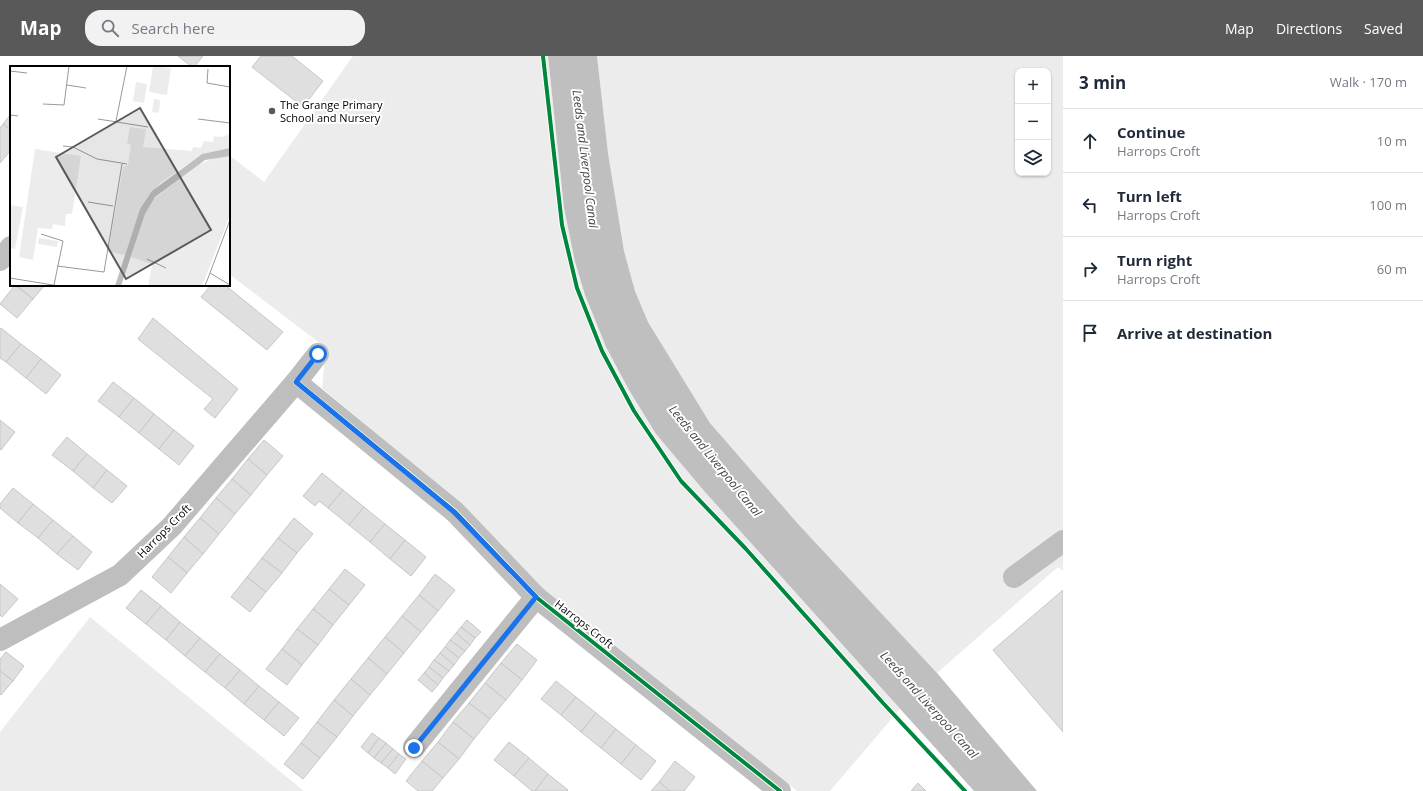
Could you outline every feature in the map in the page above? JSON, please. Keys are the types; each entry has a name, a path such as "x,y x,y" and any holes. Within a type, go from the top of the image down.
{"street":[{"path":"0,260 10,248"},
{"name":"Harrops Croft","path":"0,640 120,575 172,526 296,382 318,354"},
{"name":"Harrops Croft","path":"296,382 454,512 536,597 780,791"},
{"path":"1014,577 1063,541"},
{"path":"414,748 536,597"}],"shaded area":[{"path":"353,56 548,56 564,208 575,262 585,295 606,347 629,390 656,434 705,492 900,709 830,791 797,791 538,590 462,505 322,388 326,348 230,275 230,156 264,182"},
{"path":"597,56 1063,56 1063,571 1058,567 937,673 799,525 710,423 648,322 635,291 624,251 608,153"},
{"path":"90,617 304,791 0,791 0,732"}],"water":[{"name":"Leeds and Liverpool Canal","path":"548,56 597,56 608,153 624,251 635,291 648,322 710,423 799,525 937,673 1037,791 974,791 705,492 656,434 629,390 606,347 585,295 575,262 564,208"}],"building":[{"path":"178,56 203,56 195,66 191,66"},
{"path":"261,56 292,56 323,81 303,107 252,67"},
{"path":"10,115 10,129 3,124"},
{"path":"3,124 10,129 10,151 0,163 0,128"},
{"path":"14,286 33,299 17,318 0,304"},
{"path":"17,286 44,286 33,299"},
{"path":"210,286 226,286 283,332 267,350 201,297"},
{"path":"153,318 238,389 215,418 204,409 213,399 138,339"},
{"path":"1,328 21,344 6,362 0,358"},
{"path":"21,344 41,359 26,378 6,362"},
{"path":"41,359 61,375 46,394 26,378"},
{"path":"113,382 134,398 119,417 98,401"},
{"path":"134,398 154,414 139,433 119,417"},
{"path":"154,414 174,430 159,449 139,433"},
{"path":"0,420 15,432 1,450 0,449"},
{"path":"174,430 194,446 179,465 159,449"},
{"path":"67,437 87,454 73,471 52,455"},
{"path":"264,440 283,456 267,475 248,459"},
{"path":"87,454 107,470 93,488 73,471"},
{"path":"248,459 267,475 251,495 232,479"},
{"path":"107,470 127,486 112,503 93,488"},
{"path":"322,473 343,490 328,508 319,501 315,506 303,496"},
{"path":"232,479 251,495 235,514 216,498"},
{"path":"13,488 33,504 18,523 0,508 0,504"},
{"path":"343,490 364,507 349,525 328,508"},
{"path":"216,498 235,514 219,534 200,518"},
{"path":"33,504 53,520 38,538 18,523"},
{"path":"364,507 385,524 370,542 349,525"},
{"path":"200,518 219,534 203,554 184,537"},
{"path":"294,518 313,534 297,553 278,538"},
{"path":"53,520 73,536 57,554 38,538"},
{"path":"385,524 405,540 390,559 370,542"},
{"path":"73,536 92,552 78,570 57,554"},
{"path":"184,537 203,554 187,573 168,557"},
{"path":"278,538 297,553 282,573 262,558"},
{"path":"405,540 426,557 411,576 390,559"},
{"path":"168,557 187,573 171,593 152,577"},
{"path":"262,558 282,573 266,592 247,577"},
{"path":"345,569 365,585 349,605 329,589"},
{"path":"435,574 455,590 438,611 419,595"},
{"path":"247,577 266,592 250,612 231,597"},
{"path":"0,584 18,599 2,617 0,615"},
{"path":"329,589 349,605 333,625 313,609"},
{"path":"141,590 161,606 146,624 126,608"},
{"path":"1063,590 1063,732 993,650"},
{"path":"419,595 438,611 421,632 402,616"},
{"path":"161,606 180,622 166,640 146,624"},
{"path":"313,609 333,625 318,645 297,629"},
{"path":"402,616 421,632 404,653 385,637"},
{"path":"467,620 481,632 475,638 461,627"},
{"path":"180,622 200,638 185,656 166,640"},
{"path":"461,627 475,638 470,645 456,633"},
{"path":"297,629 318,645 302,665 282,649"},
{"path":"456,633 470,645 465,651 450,640"},
{"path":"385,637 404,653 387,674 368,658"},
{"path":"200,638 220,654 205,672 185,656"},
{"path":"450,640 465,651 459,658 445,647"},
{"path":"517,644 537,660 522,680 501,663"},
{"path":"445,647 459,658 454,665 440,653"},
{"path":"282,649 302,665 287,685 266,669"},
{"path":"6,652 24,666 13,681 0,671 0,659"},
{"path":"440,653 454,665 449,671 434,660"},
{"path":"220,654 240,670 225,688 205,672"},
{"path":"368,658 387,674 370,695 351,679"},
{"path":"434,660 449,671 443,678 429,667"},
{"path":"501,663 522,680 506,700 485,683"},
{"path":"429,667 443,678 438,685 424,673"},
{"path":"240,670 259,686 244,704 225,688"},
{"path":"0,671 13,681 1,695 0,694"},
{"path":"424,673 438,685 432,692 418,680"},
{"path":"351,679 370,695 353,716 334,700"},
{"path":"556,681 576,697 561,715 541,699"},
{"path":"485,683 506,700 490,719 469,703"},
{"path":"259,686 279,702 264,720 244,704"},
{"path":"576,697 596,713 581,732 561,715"},
{"path":"334,700 353,716 337,737 317,722"},
{"path":"279,702 299,718 284,736 264,720"},
{"path":"469,703 490,719 474,739 453,722"},
{"path":"596,713 616,729 601,748 581,732"},
{"path":"317,722 337,737 320,758 301,743"},
{"path":"453,722 474,739 459,759 438,742"},
{"path":"616,729 636,745 621,764 601,748"},
{"path":"372,733 379,738 368,753 361,747"},
{"path":"379,738 386,743 374,758 368,753"},
{"path":"438,742 459,759 443,778 422,761"},
{"path":"509,742 529,758 514,776 494,760"},
{"path":"301,743 320,758 303,779 284,764"},
{"path":"386,743 393,749 381,763 374,758"},
{"path":"636,745 656,761 641,780 621,764"},
{"path":"393,749 399,754 388,768 381,763"},
{"path":"399,754 406,759 395,774 388,768"},
{"path":"529,758 548,774 535,791 532,791 514,776"},
{"path":"422,761 443,778 432,791 418,791 406,781"},
{"path":"675,761 695,777 684,791 670,791 659,782"},
{"path":"548,774 568,790 535,791"},
{"path":"659,782 670,791 651,791"},
{"path":"918,783 926,791 911,791"}],"cycle path":[{"path":"543,56 562,225 577,288 602,351 634,411 681,481 746,549 883,703 965,791"},
{"path":"296,382 455,512 536,597 780,791"}],"place":[{"name":"The Grange Primary School and Nursery","path":"272,111"}],"route":[{"path":"318,354 296,382 454,512 536,597 414,748"}]}
